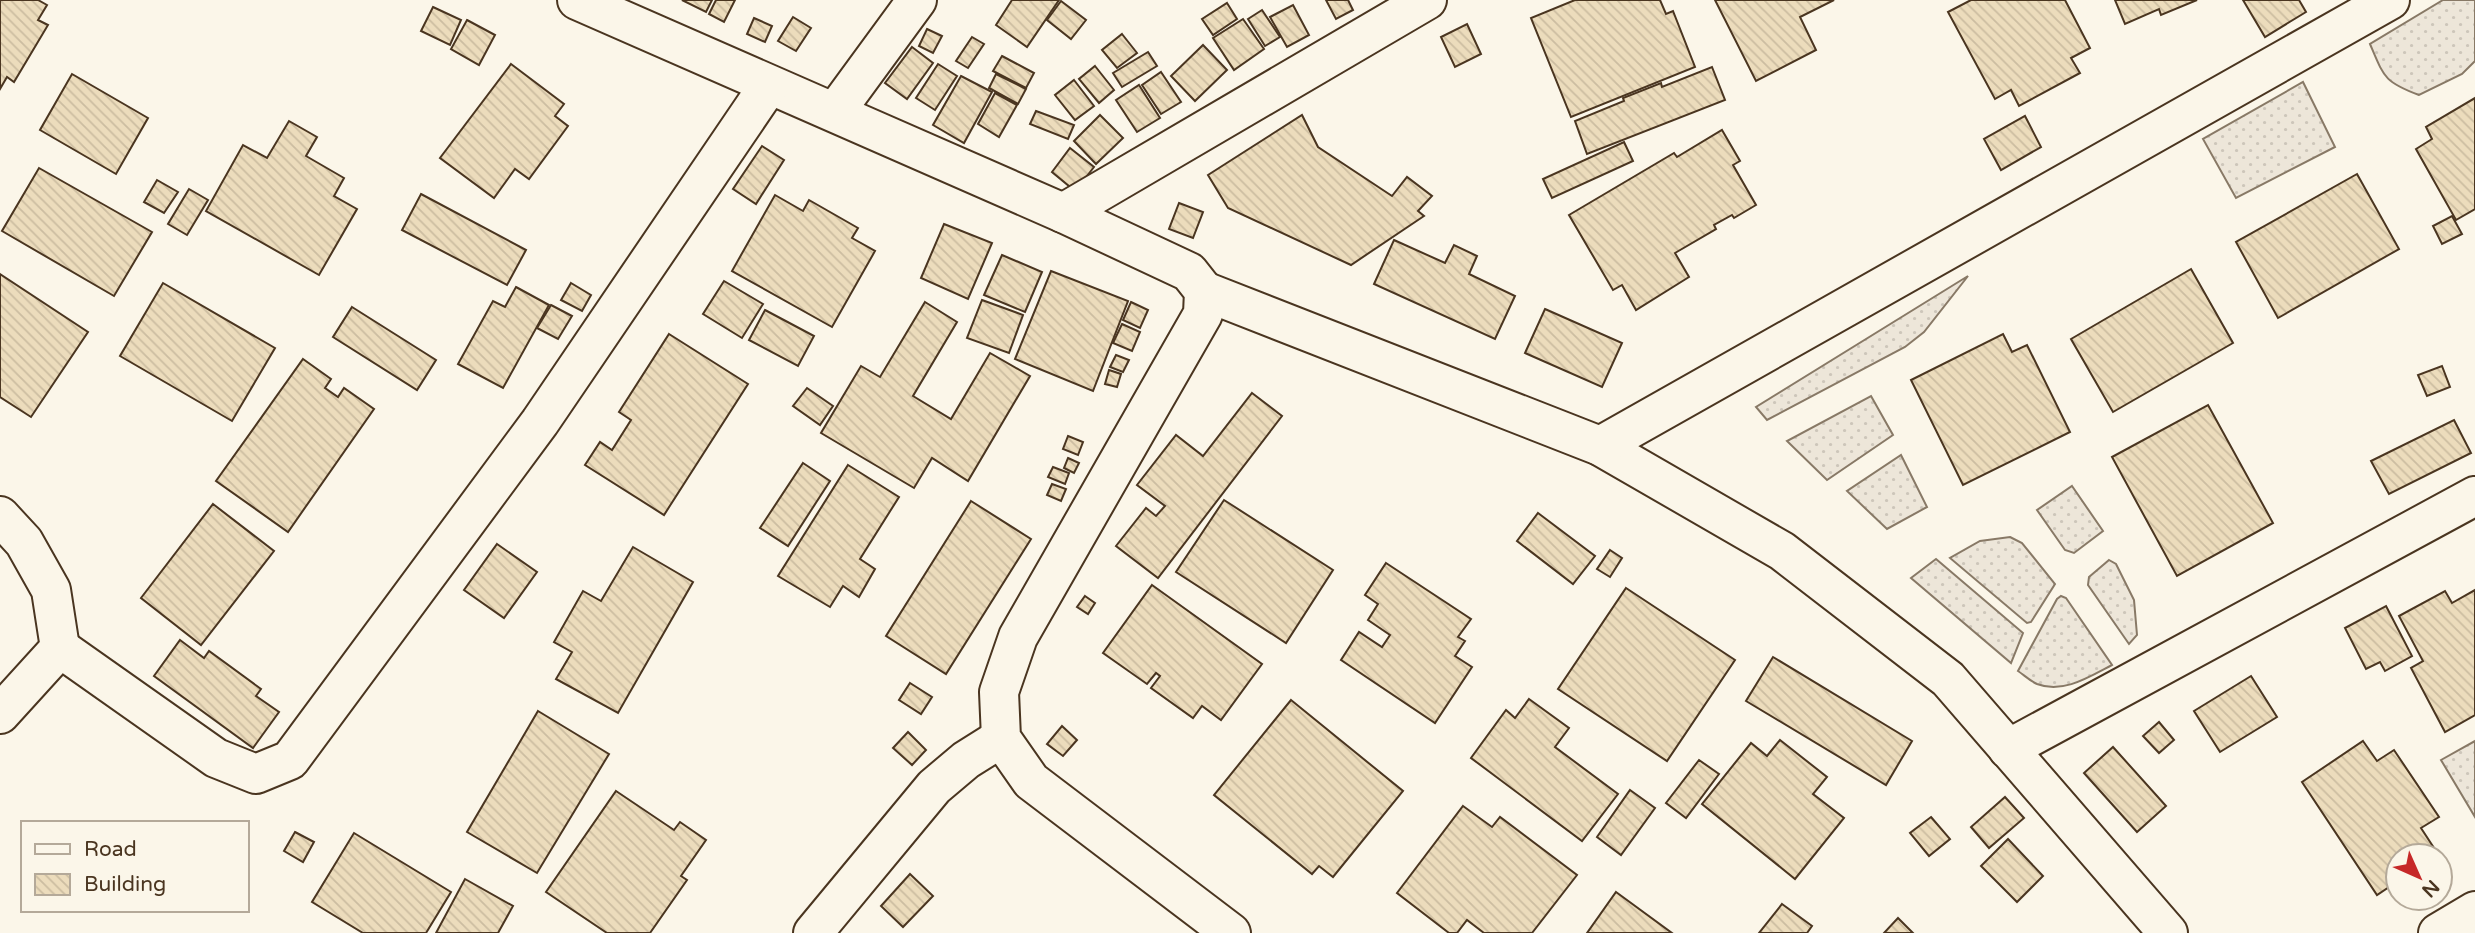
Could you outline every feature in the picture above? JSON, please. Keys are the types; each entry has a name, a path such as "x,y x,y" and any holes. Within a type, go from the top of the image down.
{"street":[{"path":"577,0 1063,213 1189,272 1205,291 1600,446 1782,551 1948,680 2168,933"},
{"path":"835,112 918,0"},
{"path":"1063,213 1427,0"},
{"path":"1600,446 2390,0"},
{"path":"0,516 24,542 51,590 60,648 216,758 256,774 290,760 540,422 769,85"},
{"path":"1205,291 1203,314 1018,637 999,692 1001,738 1031,781 1231,933"},
{"path":"2008,749 2475,496"},
{"path":"0,714 60,648"},
{"path":"813,933 934,787 966,760 1001,738"},
{"path":"2438,933 2475,911"}],"shaded area":[{"path":"2443,0 2475,0 2475,61 2462,74 2419,95 2387,77 2370,44"},
{"path":"2303,82 2335,147 2236,198 2203,139"},
{"path":"1968,276 1924,332 1905,347 1767,420 1756,407"},
{"path":"1871,396 1893,435 1827,480 1787,441"},
{"path":"1901,455 1927,507 1887,529 1847,491"},
{"path":"2072,486 2103,531 2074,553 2065,550 2037,510"},
{"path":"2010,537 2022,543 2055,584 2031,622 2027,623 1950,558 1980,541"},
{"path":"1936,559 2023,633 2011,663 1911,578"},
{"path":"2109,560 2116,564 2134,600 2137,635 2129,644 2088,585 2089,577"},
{"path":"2061,596 2066,598 2112,665 2076,683 2047,687 2034,683 2018,671"},
{"path":"2475,741 2475,817 2441,760"}],"building":[{"path":"0,0 38,0 47,5 38,20 48,25 14,82 7,77 0,89"},
{"path":"682,0 712,0 706,12"},
{"path":"716,0 735,0 724,22 709,14"},
{"path":"1012,0 1059,0 1027,47 996,25"},
{"path":"1326,0 1348,0 1353,10 1336,19"},
{"path":"1575,0 1660,0 1666,14 1673,11 1695,67 1571,117 1531,18"},
{"path":"1715,0 1834,0 1800,17 1816,50 1756,81"},
{"path":"1971,0 2065,0 2090,48 2071,58 2080,73 2019,106 2011,90 1995,99 1948,12"},
{"path":"2115,0 2197,0 2161,15 2159,9 2125,24"},
{"path":"2243,0 2299,0 2306,12 2265,37"},
{"path":"1061,1 1086,20 1071,39 1047,20"},
{"path":"1227,3 1237,19 1213,35 1202,19"},
{"path":"1293,5 1309,35 1287,47 1270,17"},
{"path":"433,7 461,20 450,45 421,31"},
{"path":"1262,10 1280,37 1265,46 1248,19"},
{"path":"793,17 811,28 796,51 778,41"},
{"path":"754,18 772,26 765,42 747,34"},
{"path":"1243,19 1264,49 1234,70 1213,38"},
{"path":"467,20 495,35 479,65 451,49"},
{"path":"1467,24 1481,54 1455,67 1441,37"},
{"path":"927,29 942,36 933,53 919,46"},
{"path":"1122,34 1137,53 1117,68 1102,50"},
{"path":"972,37 984,44 968,68 956,61"},
{"path":"1203,45 1227,70 1195,101 1171,76"},
{"path":"912,47 933,63 907,99 885,83"},
{"path":"1148,52 1157,66 1122,87 1113,73"},
{"path":"1002,56 1034,73 1026,88 993,71"},
{"path":"511,64 564,104 555,116 568,126 529,179 515,169 494,198 440,158"},
{"path":"938,64 957,76 935,110 916,98"},
{"path":"1095,66 1114,90 1099,103 1079,79"},
{"path":"1712,67 1725,100 1587,154 1575,121 1661,83 1662,87"},
{"path":"1161,72 1181,102 1161,114 1142,85"},
{"path":"72,74 148,118 116,174 40,130"},
{"path":"996,74 1026,89 1018,104 989,88"},
{"path":"961,76 992,92 964,143 933,125"},
{"path":"1074,80 1094,106 1075,120 1055,95"},
{"path":"1139,85 1160,118 1137,132 1116,100"},
{"path":"995,93 1017,105 999,137 978,124"},
{"path":"2475,98 2475,209 2456,220 2416,149 2432,139 2426,127"},
{"path":"1036,111 1074,125 1068,139 1030,124"},
{"path":"1100,115 1123,138 1096,164 1074,141"},
{"path":"1302,115 1318,147 1392,196 1407,177 1432,196 1418,211 1424,216 1351,265 1228,208 1208,175"},
{"path":"2025,116 2041,147 2001,170 1984,139"},
{"path":"289,121 317,137 306,156 344,178 334,196 357,209 319,275 206,211 243,145 267,158"},
{"path":"1722,130 1740,161 1733,165 1756,205 1734,218 1732,215 1714,225 1716,229 1675,253 1689,277 1636,310 1622,285 1613,290 1569,215 1674,153 1677,157"},
{"path":"1624,142 1633,161 1552,198 1543,179"},
{"path":"762,146 784,160 756,204 733,189"},
{"path":"1070,148 1094,167 1075,191 1052,172"},
{"path":"39,168 152,232 114,296 2,231"},
{"path":"2357,174 2399,249 2278,318 2236,242"},
{"path":"157,180 178,192 164,213 144,202"},
{"path":"189,189 208,200 187,235 168,224"},
{"path":"421,194 526,250 507,285 402,230"},
{"path":"775,195 803,211 809,200 858,228 852,238 875,251 832,327 732,271"},
{"path":"1179,203 1203,212 1193,238 1169,229"},
{"path":"2452,216 2462,234 2442,244 2433,226"},
{"path":"944,224 992,243 968,299 921,278"},
{"path":"1394,240 1445,263 1454,245 1477,256 1469,274 1515,296 1495,339 1374,284"},
{"path":"1002,255 1042,272 1025,312 984,295"},
{"path":"2191,269 2233,343 2113,412 2071,339"},
{"path":"1051,271 1128,301 1093,391 1015,359"},
{"path":"0,274 88,332 31,417 0,397"},
{"path":"724,281 763,304 742,338 703,314"},
{"path":"163,283 275,348 232,421 120,356"},
{"path":"571,283 591,295 582,311 561,300"},
{"path":"516,287 549,305 503,388 458,364 493,301 505,307"},
{"path":"982,300 1023,315 1009,353 967,338"},
{"path":"925,302 957,322 913,396 951,419 990,353 1030,376 968,481 932,458 914,488 821,433 861,366 880,377"},
{"path":"1131,302 1148,310 1140,328 1123,320"},
{"path":"551,305 572,316 558,339 537,328"},
{"path":"352,307 436,360 417,390 333,337"},
{"path":"1545,309 1622,343 1602,387 1525,353"},
{"path":"765,310 814,336 798,366 749,340"},
{"path":"1122,324 1140,332 1132,351 1113,343"},
{"path":"669,334 748,384 664,515 585,465 600,442 612,450 631,420 619,412"},
{"path":"2003,334 2012,352 2027,345 2070,432 1963,485 1911,380"},
{"path":"1116,355 1129,360 1123,372 1110,367"},
{"path":"303,359 331,379 325,388 338,397 344,388 374,409 288,532 216,481"},
{"path":"2442,366 2450,387 2427,396 2418,375"},
{"path":"1109,370 1121,374 1117,387 1105,384"},
{"path":"807,388 833,406 820,425 793,406"},
{"path":"1252,393 1282,416 1158,578 1116,546 1146,508 1156,516 1165,506 1137,485 1176,435 1203,456"},
{"path":"2208,405 2273,523 2177,576 2112,457"},
{"path":"2454,420 2471,453 2389,494 2371,461"},
{"path":"1068,436 1083,442 1078,455 1063,449"},
{"path":"1068,458 1079,463 1074,473 1064,468"},
{"path":"803,463 830,481 788,546 760,528"},
{"path":"848,465 899,497 860,559 875,569 859,597 843,586 830,607 778,576"},
{"path":"1053,467 1069,473 1065,484 1048,477"},
{"path":"1052,484 1066,489 1061,501 1047,495"},
{"path":"1224,500 1333,570 1286,643 1176,572"},
{"path":"971,501 1031,539 946,674 886,636"},
{"path":"213,504 274,551 201,645 141,598"},
{"path":"1538,513 1595,556 1573,584 1517,541"},
{"path":"497,544 537,572 504,618 464,590"},
{"path":"633,547 693,582 618,713 556,679 572,652 554,642 583,591 601,601"},
{"path":"1610,550 1622,558 1610,577 1597,569"},
{"path":"1386,563 1471,619 1458,637 1465,641 1455,656 1472,667 1435,723 1341,660 1359,632 1382,647 1390,635 1368,620 1378,604 1365,595"},
{"path":"1152,585 1262,664 1221,720 1202,706 1193,718 1151,688 1160,676 1156,673 1147,684 1103,653"},
{"path":"1626,588 1735,660 1667,761 1558,689"},
{"path":"2475,590 2475,715 2445,732 2411,668 2423,661 2399,616 2445,591 2452,603"},
{"path":"1085,596 1095,603 1088,614 1077,607"},
{"path":"2386,606 2412,656 2385,671 2380,662 2366,669 2345,628"},
{"path":"180,640 204,658 209,651 261,689 256,696 279,712 253,748 154,676"},
{"path":"1773,657 1912,741 1886,785 1746,701"},
{"path":"2251,676 2277,717 2220,752 2194,711"},
{"path":"910,683 932,697 921,714 899,700"},
{"path":"1529,699 1569,728 1555,747 1618,794 1582,841 1471,758 1506,710 1515,718"},
{"path":"1291,700 1403,791 1333,877 1319,866 1312,874 1214,795"},
{"path":"538,711 609,754 537,873 467,832"},
{"path":"2159,722 2174,740 2159,753 2143,736"},
{"path":"1062,726 1077,740 1063,756 1047,744"},
{"path":"908,732 926,750 912,765 893,748"},
{"path":"1780,740 1827,777 1813,794 1844,818 1795,879 1702,804 1751,743 1767,756"},
{"path":"2363,741 2377,761 2394,750 2439,817 2421,828 2430,842 2384,842 2384,890 2377,895 2302,782"},
{"path":"2113,747 2166,806 2137,832 2084,773"},
{"path":"1699,760 1719,774 1686,818 1666,803"},
{"path":"1630,790 1655,808 1621,855 1597,837"},
{"path":"616,791 674,830 680,822 706,840 681,876 687,880 650,933 607,933 546,892"},
{"path":"2005,797 2024,818 1989,848 1971,827"},
{"path":"1463,806 1492,827 1500,817 1577,875 1532,933 1484,933 1467,920 1457,933 1449,933 1397,893"},
{"path":"1931,817 1950,839 1929,856 1910,833"},
{"path":"295,832 314,842 303,862 284,851"},
{"path":"354,833 451,892 426,933 363,933 312,902"},
{"path":"2008,839 2043,876 2017,902 1981,866"},
{"path":"910,874 933,896 903,927 881,906"},
{"path":"465,879 513,906 498,933 436,933"},
{"path":"1616,892 1672,933 1587,933"},
{"path":"1782,904 1812,926 1807,933 1759,933"},
{"path":"1898,918 1913,933 1884,933"}]}
